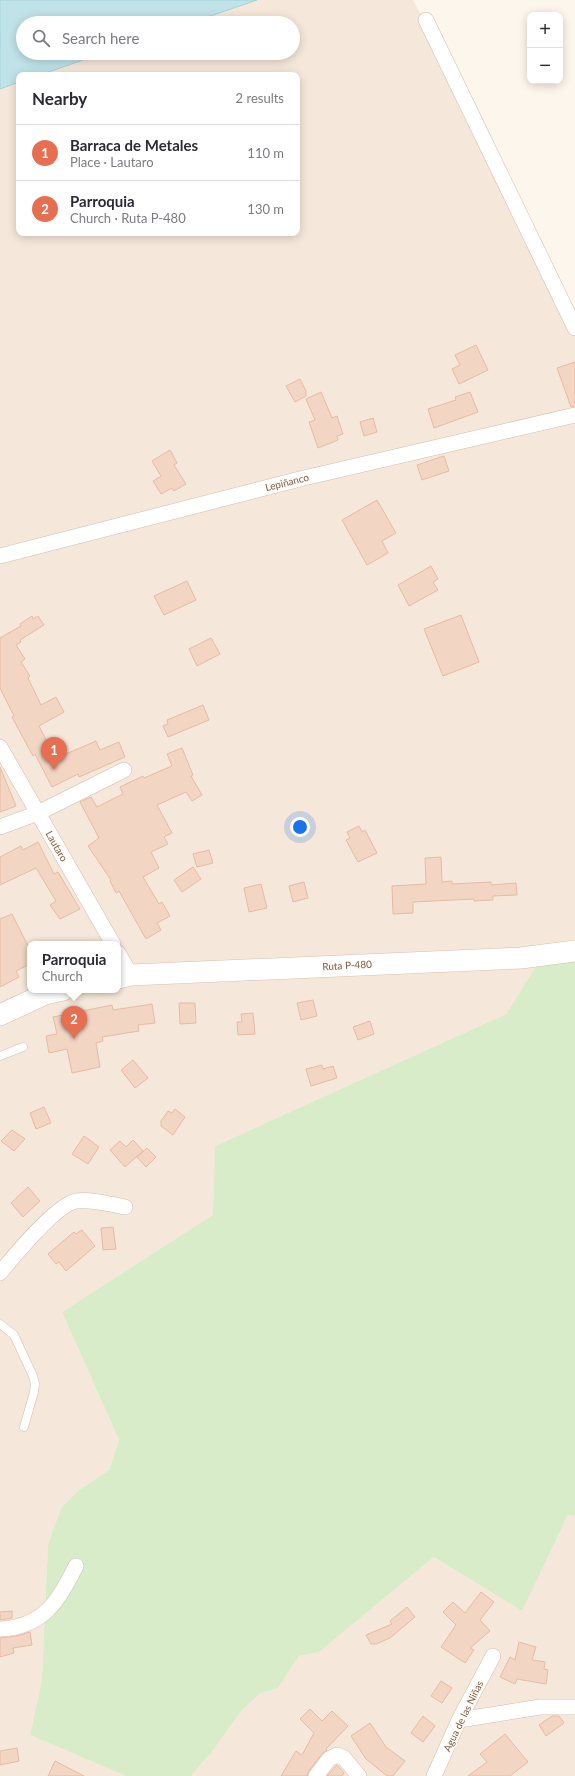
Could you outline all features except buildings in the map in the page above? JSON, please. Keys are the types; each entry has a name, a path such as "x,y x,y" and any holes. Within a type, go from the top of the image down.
{"street":[{"path":"426,20 575,328"},
{"name":"Lepiñanco","path":"0,556 304,478 575,415"},
{"name":"Lautaro","path":"0,748 111,941"},
{"path":"0,827 38,813 124,770"},
{"name":"Ruta P-480","path":"124,976 521,958 575,951"},
{"path":"121,964 124,976"},
{"path":"0,1015 50,993"},
{"path":"0,1273 58,1210 68,1204 77,1201 91,1201 125,1207"},
{"path":"0,1629 24,1625 51,1608 64,1590 76,1566"},
{"name":"Agua de las Niñas","path":"434,1776 459,1720 493,1656"},
{"path":"459,1720 535,1707 575,1707"},
{"path":"316,1776 329,1758 337,1755 344,1758 359,1776"}],"lane":[{"path":"0,1056 23,1047"},
{"path":"0,1324 14,1335 33,1376 35,1384 24,1427"}],"shaded area":[{"path":"190,0 413,0 575,311 575,961 537,965 506,1014 215,1146 214,1215 62,1312 119,1440 109,1470 79,1490 61,1508 48,1544 42,1679 30,1735 126,1776 0,1776 0,76 40,60 300,60 300,16 150,16"},
{"path":"568,1515 575,1516 575,1776 191,1776 214,1749 242,1710 261,1693 278,1688 299,1656 319,1652 434,1557 522,1611"}],"green space":[{"path":"575,961 575,1516 568,1515 522,1611 434,1557 319,1652 299,1656 278,1688 261,1693 242,1710 214,1749 191,1776 126,1776 30,1735 42,1679 48,1544 61,1508 79,1490 109,1470 119,1440 62,1312 213,1215 215,1146 506,1014 537,965"}],"water":[{"path":"0,0 257,0 210,16 16,16 16,60 83,60 49,72 16,72 16,83 0,89"}],"place":[{"name":"Barraca de Metales","path":"54,770"},
{"name":"Parroquia","path":"74,1039"}]}
